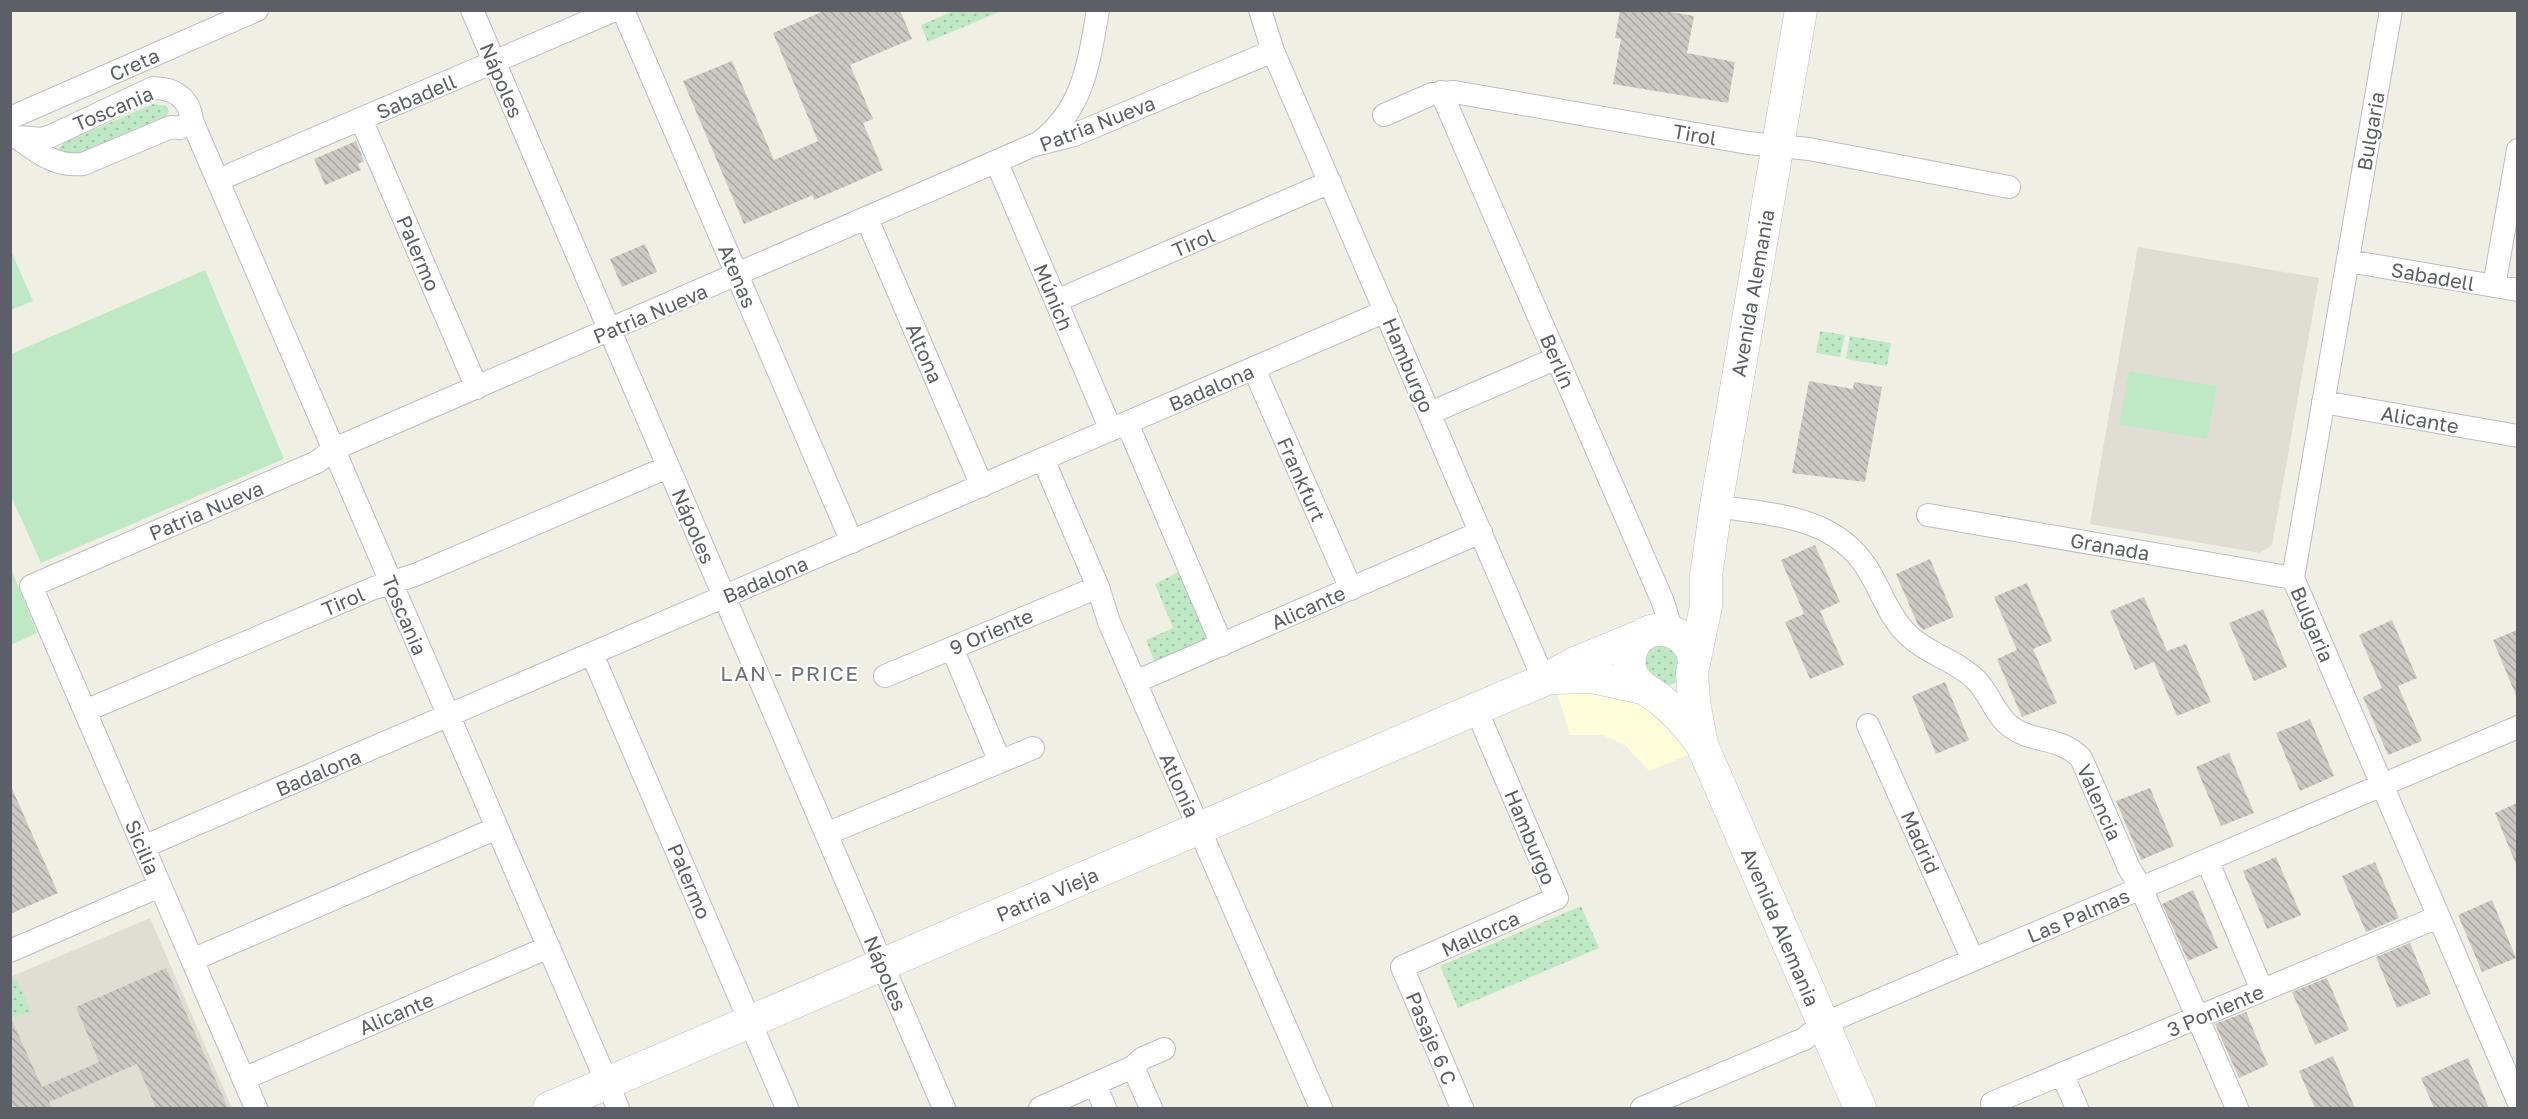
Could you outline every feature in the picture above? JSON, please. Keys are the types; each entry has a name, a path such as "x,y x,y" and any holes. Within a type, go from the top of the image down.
{"street":[{"name":"Creta","path":"13,130 257,10"},
{"name":"Nápoles","path":"472,10 944,1108"},
{"name":"Sabadell","path":"218,180 615,10"},
{"name":"Atenas","path":"623,10 852,542"},
{"path":"1035,146 1061,123 1078,98 1086,73 1098,10"},
{"path":"1260,10 1274,51"},
{"name":"Avenida Alemania","path":"1801,10 1716,506 1706,576 1706,606 1693,666 1694,702 1702,745 1860,1108"},
{"name":"Bulgaria","path":"2391,10 2293,578 2517,1101"},
{"name":"Patria Nueva","path":"31,586 317,462 334,449 1035,146 1074,135 1274,51"},
{"name":"Hamburgo","path":"1274,51 1544,680"},
{"name":"Toscania","path":"13,130 42,139 153,88 166,88 182,97 191,110 192,121 613,1096"},
{"name":"Tirol","path":"1384,116 1424,97 1441,92 1454,92 1809,150 2009,187"},
{"name":"Berlín","path":"1441,92 1663,602 1657,633"},
{"name":"Palermo","path":"361,119 477,387"},
{"name":"Toscania","path":"13,130 40,156 70,165 83,164 171,127 180,128 192,121"},
{"path":"2494,286 2517,150"},
{"name":"Múnich","path":"997,163 1056,301 1119,427 1222,645"},
{"name":"Tirol","path":"1056,301 1330,182"},
{"name":"Altona","path":"867,219 982,486"},
{"name":"Sabadell","path":"2348,261 2517,290"},
{"name":"Badalona","path":"143,847 1386,311"},
{"path":"1430,413 1557,358"},
{"name":"Frankfurt","path":"1254,369 1351,589"},
{"name":"Alicante","path":"2324,402 2517,436"},
{"name":"Atlonia","path":"1043,459 1098,587 1109,622 1321,1108"},
{"name":"Tirol","path":"85,711 374,588 415,575 668,467"},
{"name":"Valencia","path":"1716,506 1814,524 1829,531 1852,549 1869,570 1887,606 1906,633 1974,678 2010,726 2026,735 2066,745 2081,758 2238,1108"},
{"name":"Granada","path":"1928,515 2293,578"},
{"name":"Alicante","path":"1135,682 1481,532"},
{"name":"Avenida Alemania","path":"1702,745 1675,712 1647,690 1632,674 1629,662 1632,650 1657,633 1700,588 1706,576"},
{"name":"Sicilia","path":"31,586 256,1108"},
{"name":"9 Oriente","path":"885,676 1098,587"},
{"path":"1647,690 1672,692 1684,685 1693,666 1687,642 1657,633"},
{"name":"Patria Vieja","path":"549,1108 613,1096 750,1022 1544,680 1575,663 1657,633"},
{"path":"952,648 1000,762"},
{"name":"Palermo","path":"592,654 787,1108"},
{"name":"Patria Vieja","path":"1544,680 1592,677 1647,690"},
{"name":"Hamburgo","path":"1476,709 1557,898"},
{"name":"Madrid","path":"1868,725 1973,960"},
{"name":"Las Palmas","path":"1642,1108 1804,1039 1823,1024 2517,727"},
{"path":"826,834 1033,748"},
{"path":"192,960 497,828"},
{"path":"2207,860 2262,990"},
{"path":"10,951 160,886"},
{"name":"Mallorca","path":"1402,967 1557,898"},
{"name":"3 Poniente","path":"1992,1103 2438,917"},
{"name":"Alicante","path":"243,1079 549,947"},
{"name":"Pasaje 6 C","path":"1402,967 1462,1108"},
{"path":"1040,1108 1133,1067 1143,1058 1164,1049"},
{"path":"1133,1067 1151,1108"},
{"path":"2062,1074 2077,1108"},
{"path":"1095,1084 1105,1108"}],"shaded area":[{"path":"2138,247 2319,278 2272,545 2260,553 2090,524"},
{"path":"1582,684 1637,700 1660,718 1691,754 1649,771 1626,746 1603,735 1570,735 1556,689"},
{"path":"150,918 232,1108 11,1108 10,977"}],"green space":[{"path":"956,10 1001,11 928,42 921,25"},
{"path":"153,104 167,106 169,111 166,116 66,159 55,152 65,142"},
{"path":"11,251 33,301 10,310"},
{"path":"205,270 284,459 41,563 11,496 11,354"},
{"path":"1820,331 1845,335 1840,357 1816,353"},
{"path":"1850,336 1891,343 1887,366 1846,359"},
{"path":"2129,371 2217,386 2207,439 2119,424"},
{"path":"10,566 37,633 11,645 10,645"},
{"path":"1180,571 1211,640 1158,670 1146,640 1173,628 1155,584"},
{"path":"1679,645 1678,681 1668,686 1651,685 1640,651 1643,646"},
{"path":"1581,906 1599,948 1458,1008 1440,966"},
{"path":"16,979 31,1011 11,1019 11,981"}],"building":[{"path":"826,10 900,10 912,39 850,65 873,119 863,123 883,170 814,200 813,195 744,224 683,81 732,61 774,160 818,141 773,33"},
{"path":"1620,10 1660,10 1694,16 1687,53 1735,62 1728,103 1613,84 1621,39 1615,38"},
{"path":"356,141 364,161 358,164 361,170 325,185 314,159"},
{"path":"645,244 657,272 622,287 610,259"},
{"path":"1809,381 1853,389 1854,382 1882,387 1865,482 1792,473"},
{"path":"1815,545 1840,602 1820,611 1844,665 1810,679 1785,622 1804,614 1781,560"},
{"path":"1930,559 1954,617 1923,630 1918,625 1896,574"},
{"path":"2027,583 2052,641 2033,649 2057,703 2022,717 1997,659 2017,650 1994,597"},
{"path":"2144,597 2167,651 2186,644 2211,702 2177,716 2154,662 2135,670 2110,611"},
{"path":"2263,609 2287,667 2254,681 2229,623"},
{"path":"2392,620 2417,678 2398,686 2422,741 2388,755 2363,697 2382,688 2359,635"},
{"path":"2517,630 2517,698 2493,640"},
{"path":"1945,682 1969,740 1936,754 1912,696"},
{"path":"2310,719 2334,776 2300,791 2276,733"},
{"path":"2229,753 2254,813 2221,826 2196,767"},
{"path":"10,784 58,893 10,914"},
{"path":"2150,788 2174,846 2141,860 2116,801"},
{"path":"2517,803 2517,867 2495,813"},
{"path":"2276,857 2301,915 2267,929 2243,871"},
{"path":"2375,862 2399,918 2366,932 2342,876"},
{"path":"2193,890 2218,948 2188,961 2162,904"},
{"path":"2492,900 2516,958 2482,972 2458,915"},
{"path":"2410,943 2431,994 2397,1008 2376,957"},
{"path":"166,968 228,1108 156,1108 137,1064 49,1102 52,1108 10,1108 10,1016 42,1087 99,1062 76,1007"},
{"path":"2327,978 2349,1030 2315,1045 2292,992"},
{"path":"2246,1012 2268,1065 2239,1078 2215,1024"},
{"path":"2333,1056 2355,1108 2315,1108 2299,1071"},
{"path":"2468,1058 2489,1108 2434,1108 2421,1078"}],"district":[{"name":"LAN - PRICE","path":"790,673"}]}
